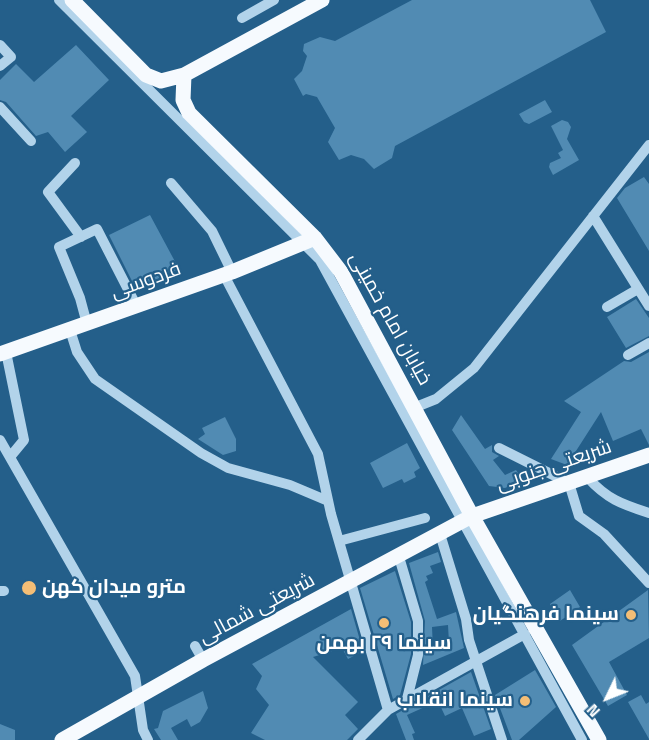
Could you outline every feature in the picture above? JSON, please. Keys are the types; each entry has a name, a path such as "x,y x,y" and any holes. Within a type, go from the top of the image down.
{"main road":[{"path":"72,0 146,75 161,81 184,75 322,0"},
{"name":"خیابان امام خمینی","path":"184,75 183,100 189,113 341,272 416,407 468,519 599,740"},
{"name":"فردوسی","path":"3,353 228,274 310,240"},
{"name":"شریعتی جنوبی","path":"468,519 649,456"},
{"name":"شریعتی شمالی","path":"62,740 203,660 399,558 468,519"}],"street":[{"path":"59,0 310,240 330,279 468,519 525,634 582,740"},
{"path":"242,18 274,0"},
{"path":"0,45 11,57 0,66"},
{"path":"0,107 31,141"},
{"path":"416,407 436,399 474,368 649,145"},
{"path":"75,163 48,192 81,237"},
{"path":"171,183 212,231 228,274 318,454 350,583 388,710"},
{"path":"593,216 645,297 607,307"},
{"path":"87,324 80,298 59,247 97,229 137,307"},
{"path":"70,330 77,352 95,379 201,453 228,468 291,485 328,501"},
{"path":"628,355 649,343"},
{"path":"3,353 24,440 10,457"},
{"path":"0,440 135,676 143,730 147,740"},
{"path":"499,448 569,483 579,516 604,534 649,583"},
{"path":"586,477 603,494 615,501 649,513"},
{"path":"339,541 425,518"},
{"path":"440,534 466,620 475,661 502,740"},
{"path":"399,558 418,621 418,655 407,699"},
{"path":"358,740 388,710 525,634"},
{"path":"195,646 203,660"}],"building":[{"path":"412,0 590,0 606,32 395,146 392,158 374,169 364,159 351,155 339,160 328,142 335,128 317,97 306,94 303,96 294,79 302,71 307,56 303,51 304,44 320,37 335,41"},
{"path":"76,45 109,80 71,116 87,132 65,152 48,132 36,136 6,102 0,100 0,80 16,64 34,82"},
{"path":"545,100 552,112 529,124 524,122 519,114"},
{"path":"562,120 568,122 571,127 567,139 579,160 553,175 549,167 550,163 561,158 558,153 563,150 551,126"},
{"path":"644,177 649,184 649,251 617,198 625,188"},
{"path":"150,215 179,269 136,289 109,235"},
{"path":"636,299 649,318 649,336 626,348 607,317"},
{"path":"649,352 649,445 641,429 613,441 601,412 567,465 551,459 581,412 564,401 624,361 631,362"},
{"path":"461,415 485,449 492,445 492,452 499,456 493,460 505,475 516,470 523,480 505,488 489,486 452,430"},
{"path":"225,417 236,439 236,451 223,455 198,439 205,434 202,428"},
{"path":"407,443 420,468 414,472 416,477 404,483 402,479 383,488 370,463"},
{"path":"438,552 441,562 430,566 433,573 426,576 428,580 425,582 437,619 456,612 464,648 423,665 425,621 409,563","holes":["448,625 449,643 433,650 432,627"]},
{"path":"395,571 411,622 411,654 400,695 393,699 360,588"},
{"path":"570,590 580,607 560,621 550,604"},
{"name":"سینما فرهنگیان","path":"648,590 649,638 609,662 627,695 608,706 572,645"},
{"path":"351,609 363,651 348,659 342,648 313,657 358,702 345,715 358,729 347,740 265,740 251,733 269,705 256,689 262,676 252,664"},
{"name":"سینما انقلاب","path":"535,670 556,707 519,740 512,740 495,695"},
{"path":"471,672 491,729 474,736 462,708 445,716 438,701 407,715 415,733 412,734 414,740 406,740 396,714"},
{"path":"203,691 208,708 200,722 191,727 187,719 171,728 178,740 161,740 154,729 158,728 163,711"},
{"path":"641,695 646,704 649,702 649,739 628,702"},
{"path":"0,724 15,730 15,740 0,740"}],"place":[{"name":"مترو میدان کهن","path":"29,588"},
{"name":"سینما فرهنگیان","path":"631,615"},
{"name":"سینما ۲۹ بهمن","path":"384,623"},
{"name":"سینما انقلاب","path":"525,701"}]}
